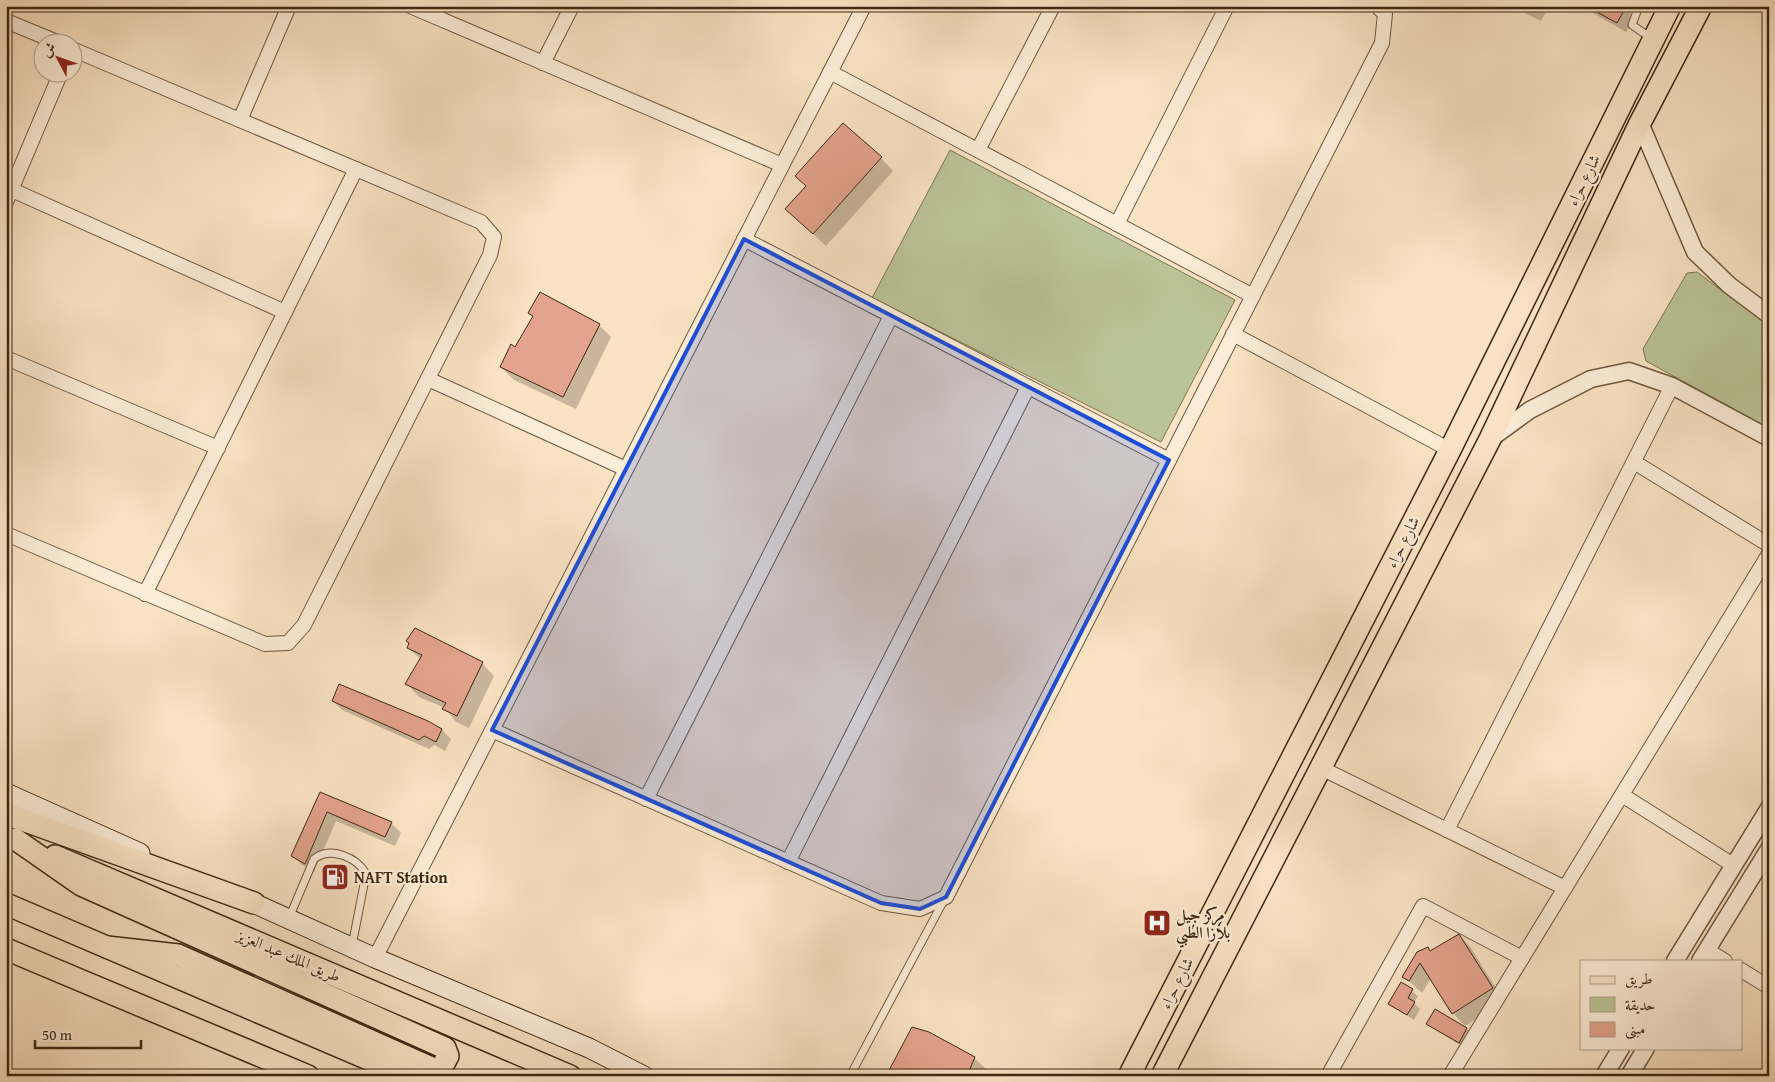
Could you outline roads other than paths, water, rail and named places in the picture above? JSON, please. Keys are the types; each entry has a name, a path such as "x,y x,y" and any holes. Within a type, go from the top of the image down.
{"main road":[{"name":"شارع حراء","path":"1129,1076 1450,450 1670,6"},
{"name":"شارع حراء","path":"1162,1076 1490,439 1640,124 1701,6"},
{"path":"1382,582 1410,595"},
{"path":"6,793 352,946 375,958 589,1048 644,1076"},
{"path":"6,814 254,903"},
{"path":"10,837 81,885 445,1048 448,1056 442,1067 434,1069 178,955 107,947"},
{"name":"طريق الملك عبد العزيز","path":"10,837 570,1076"},
{"path":"6,904 408,1076"},
{"path":"6,949 308,1076"}],"street":[{"path":"240,120 289,6"},
{"path":"410,6 782,165"},
{"path":"542,63 572,6"},
{"path":"375,958 864,6"},
{"path":"978,150 1053,6"},
{"path":"1117,224 1227,6"},
{"path":"492,730 881,903 920,909 946,897 1382,43 1385,14 1377,6"},
{"path":"6,21 33,32"},
{"path":"6,534 265,644 288,643 304,625 490,255 494,237 482,222 82,53"},
{"path":"830,72 1253,296"},
{"path":"57,82 9,196 286,312"},
{"path":"1640,124 1695,252 1729,285 1769,315"},
{"path":"145,594 356,169"},
{"path":"744,239 1169,460"},
{"path":"646,799 892,316"},
{"path":"1233,334 1450,450"},
{"path":"6,358 218,448"},
{"path":"1490,439 1530,410 1591,378 1629,371 1672,386 1769,438"},
{"path":"428,379 626,469"},
{"path":"1447,830 1672,386"},
{"path":"788,862 1028,387"},
{"path":"1634,462 1769,545"},
{"path":"1450,1076 1769,554"},
{"path":"1321,768 1565,888"},
{"path":"1622,795 1750,880"},
{"path":"1676,960 1769,808"},
{"path":"1722,960 1704,955 1769,850"},
{"path":"1328,1076 1423,906 1522,958"},
{"path":"1742,971 1769,987"},
{"path":"1604,1076 1620,1050"},
{"path":"1629,1076 1645,1050"}],"lane":[{"path":"1637,7 1632,25 1653,40"},
{"path":"289,918 314,859 328,852 354,860 362,866 366,874 352,946"},
{"path":"850,1076 946,897"}],"place":[{"name":"NAFT Station","path":"335,877"},
{"name":"مركز جيل بلازا الطبي","path":"1157,923"}]}
